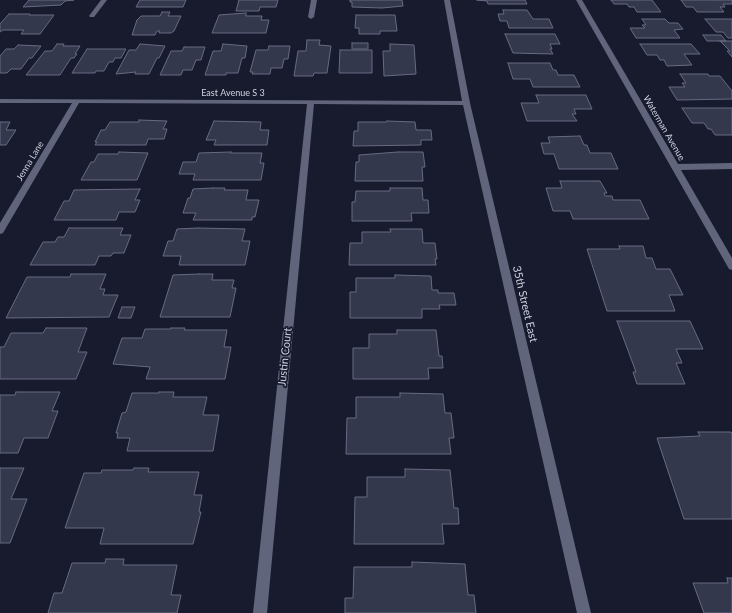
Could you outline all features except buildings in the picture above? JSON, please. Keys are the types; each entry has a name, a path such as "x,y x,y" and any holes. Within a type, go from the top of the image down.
{"street":[{"path":"92,16 104,0"},
{"path":"311,17 314,0"},
{"name":"35th Street East","path":"447,0 466,103 584,613"},
{"name":"Waterman Avenue","path":"579,0 732,266"},
{"name":"East Avenue S 3","path":"0,101 466,103"},
{"name":"Jenna Lane","path":"0,231 78,101"},
{"name":"Justin Court","path":"260,613 311,102"},
{"path":"675,167 732,166"}]}
